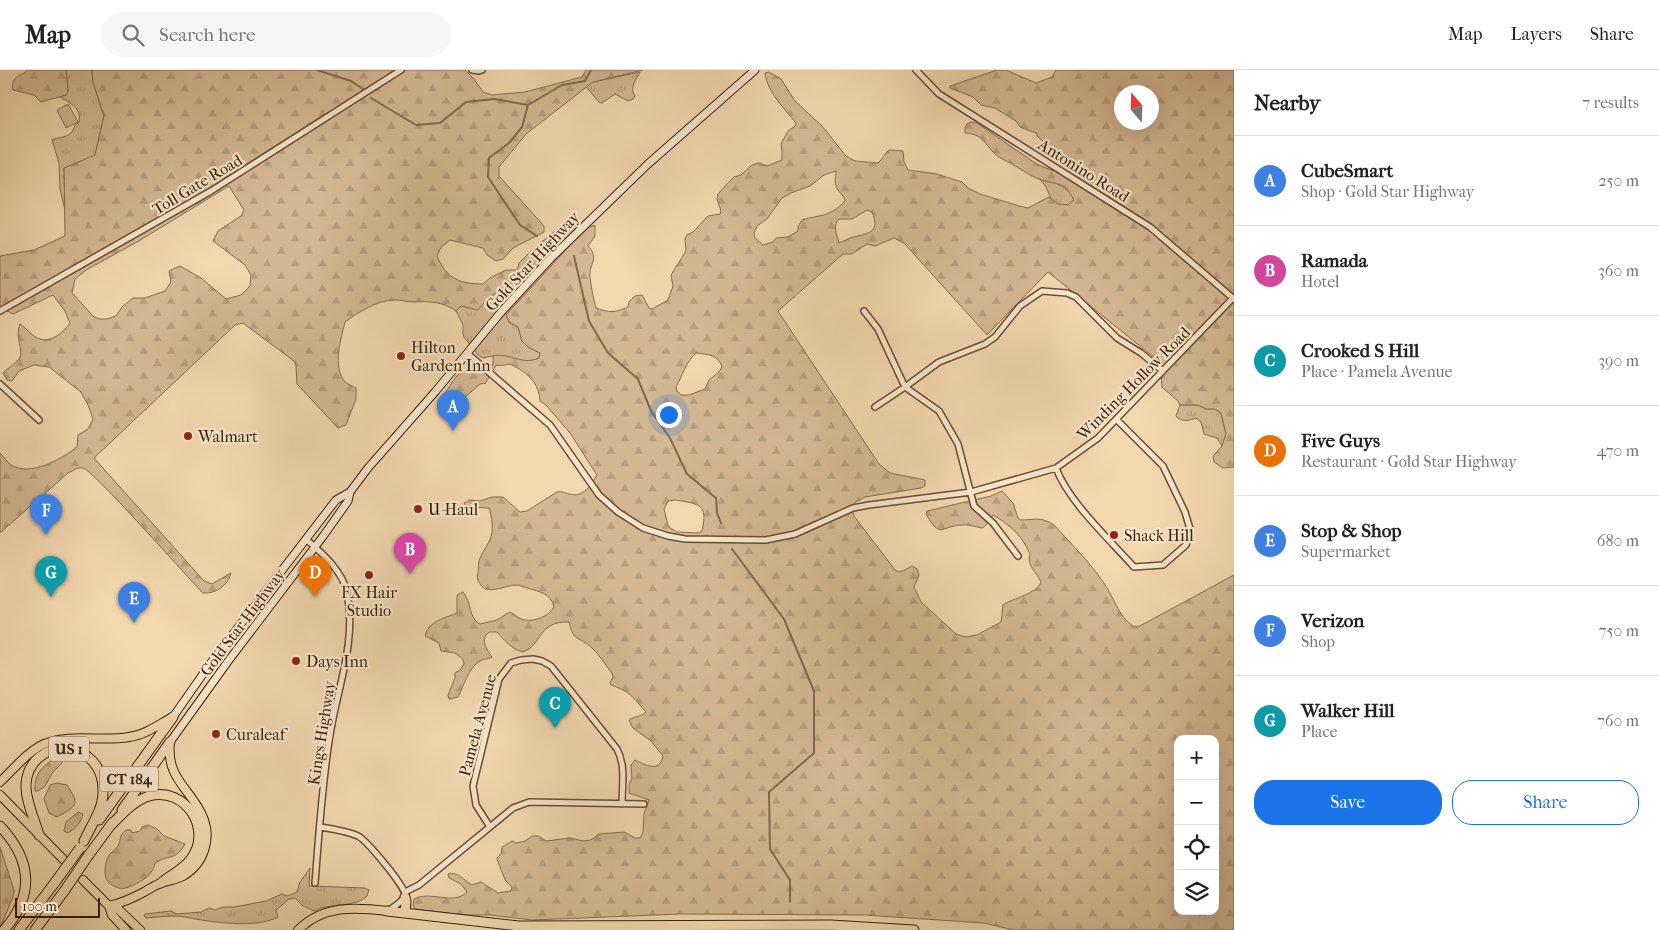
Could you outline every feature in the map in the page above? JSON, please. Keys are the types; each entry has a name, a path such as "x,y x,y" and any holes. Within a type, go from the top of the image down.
{"highway":[{"path":"0,782 30,753 50,742 70,739 118,739 133,737 146,732 173,716"},
{"name":"CT 184","path":"82,844 173,716"},
{"path":"161,883 180,877 193,868 202,856 207,839 202,814 172,770 170,742"},
{"name":"CT 184","path":"35,930 170,742"},
{"name":"US 1","path":"19,930 82,844 101,807 103,795 99,769 93,760 71,749 57,750 44,755 34,763 29,774 27,792 39,835 64,860"},
{"path":"0,795 39,835"},
{"path":"109,906 126,901 161,883 186,865 197,849 199,842 199,826 195,816 181,801 173,797 161,795 148,796 132,806 110,826"},
{"path":"0,826 18,848 24,863 26,879 24,895 20,906 4,930"},
{"path":"83,880 109,906 119,910 140,930"},
{"path":"405,894 405,913"},
{"path":"109,906 112,915 126,930"},
{"path":"298,930 314,918 332,911 356,908 510,925 549,927 822,924 914,930"}],"main road":[{"name":"Gold Star Highway","path":"173,716 210,664 336,500 350,492 368,468 468,354 502,311 575,234 648,164 755,70"},
{"name":"Gold Star Highway","path":"170,742 229,660 316,547 348,501 350,492"}],"street":[{"name":"Toll Gate Road","path":"0,311 211,191 401,70"},
{"path":"472,70 482,70"},
{"name":"Antonino Road","path":"916,70 940,94 1150,227 1233,299"},
{"path":"875,407 939,362 985,344 995,337 1020,306 1042,291 1067,293 1076,297 1117,338 1141,353 1163,372"},
{"name":"Winding Hollow Road","path":"468,354 550,425 598,495 618,512 642,528 685,539 766,540 795,534 854,508 971,492 1056,468 1098,438 1117,420 1233,299"},
{"path":"864,311 878,329 905,387 939,412 958,444 974,506 993,523 1018,556"},
{"path":"0,384 39,420"},
{"path":"1056,468 1069,494 1134,566 1163,565 1186,546 1190,529 1185,512 1163,466 1117,420"},
{"name":"Kings Highway","path":"306,539 316,547 336,570 344,584 347,592 349,628 349,643 330,736 315,883"},
{"name":"Pamela Avenue","path":"490,827 476,805 473,786 499,678 510,663 521,660 533,658 551,666 617,750 623,768 622,804"},
{"path":"387,911 405,894 419,885 513,808 529,802 644,804"},
{"path":"320,827 360,837 385,864 405,894"}],"green space":[{"path":"27,70 66,70 68,91 66,95 41,102 34,95 13,90 15,79"},
{"path":"66,70 92,70 93,82 104,116 95,156 64,168 65,210 60,189 59,163 52,140 70,134 79,122 79,113 74,106 60,97 66,95 68,91"},
{"path":"92,70 465,70 483,92 492,95 525,92 582,77 586,70 643,70 593,82 526,134 499,167 499,176 544,226 544,232 513,248 503,259 496,261 487,255 483,248 450,240 441,247 437,256 449,275 460,281 483,284 506,270 517,270 515,280 487,299 478,310 461,306 456,311 436,303 398,300 382,302 368,307 345,322 340,344 339,368 345,382 356,388 356,399 346,425 338,428 297,384 294,361 243,323 235,325 94,458 204,581 212,584 231,573 224,585 216,591 208,593 203,593 104,486 83,468 68,473 0,533 0,453 11,465 19,468 36,468 46,465 63,457 77,447 78,435 88,429 93,419 81,392 49,367 34,365 19,371 12,381 7,380 3,373 21,356 18,334 20,324 35,336 44,340 57,336 70,323 65,311 53,295 13,314 0,307 0,256 34,250 65,236 64,168 95,155 104,116 93,82","holes":["229,186 244,210 241,216 218,231 213,241 245,265 251,275 250,286 241,295 226,299 201,278 180,266 169,271 171,282 165,291 145,298 133,298 122,307 116,316 107,319 99,319 93,316 72,293 75,279 86,270 137,242"]},
{"path":"997,70 1006,70 1036,83 1052,77 1056,70 1234,70 1234,467 1223,468 1214,462 1213,456 1222,446 1226,434 1221,413 1215,409 1206,409 1198,405 1180,405 1162,387 1160,362 1048,272 987,335 904,243 894,238 875,246 867,244 852,254 843,254 778,311 879,464 890,473 925,480 925,486 921,488 865,497 854,503 852,510 854,516 895,570 906,570 912,566 917,569 919,575 914,587 921,602 956,634 965,637 977,635 1001,622 1003,605 1035,590 1041,582 1029,562 1030,554 1023,541 1010,527 993,515 982,528 964,525 941,530 935,527 926,514 927,511 991,496 1002,491 1013,503 1020,520 1041,519 1054,525 1095,571 1124,618 1133,626 1138,627 1234,575 1234,930 1014,930 984,923 864,915 680,914 532,920 415,909 413,906 414,899 427,896 455,898 467,892 461,884 449,878 448,874 452,873 472,885 481,882 498,893 511,891 512,887 506,881 497,858 501,854 502,847 512,841 517,843 525,841 532,836 538,836 546,841 570,838 583,841 591,840 599,834 624,832 635,838 640,838 643,832 644,814 649,800 629,793 629,785 632,779 631,765 635,760 651,766 659,765 663,756 651,741 633,728 629,720 646,712 631,695 611,685 612,673 595,651 575,636 569,622 551,625 529,649 523,652 512,647 497,632 489,632 484,641 492,657 481,660 476,664 469,673 458,697 449,699 448,695 455,678 455,673 464,664 463,659 455,653 441,651 439,643 425,636 433,623 457,613 457,595 463,592 474,618 480,624 497,620 510,612 520,619 537,619 545,616 554,607 553,602 548,596 522,586 516,585 493,590 484,588 480,584 477,577 479,561 490,540 491,516 489,508 466,507 464,503 470,500 480,501 492,497 503,497 520,512 527,511 557,492 574,495 583,492 597,475 570,433 546,405 540,401 532,379 512,365 496,365 485,384 480,384 464,398 457,397 441,403 440,398 455,378 463,371 472,367 493,365 493,356 499,355 521,360 539,358 540,353 528,347 522,341 518,327 509,322 506,315 588,228 595,225 595,236 588,246 594,256 590,275 596,308 612,312 628,307 629,302 635,296 642,295 649,308 652,309 668,300 673,286 671,275 686,251 685,239 708,216 720,214 718,194 734,177 741,175 752,165 759,163 767,166 782,160 781,144 788,131 796,123 769,87 765,73 769,72 781,79 795,101 822,126 846,156 855,161 878,163 889,150 903,151 904,162 908,170 937,174 962,182 968,188 980,194 1019,206 1028,208 1049,197 1058,204 1068,205 1074,200 1063,186 1036,178 999,157 980,137 965,133 965,128 971,122 977,123 1038,165 1062,174 1075,167 1064,161 1062,156 1038,137 1036,133 1020,127 1016,121 995,108 981,105 973,97 950,88 950,86","holes":["836,171 835,183 845,201 825,215 802,220 798,231 788,237 776,238 773,242 763,245 755,238 754,233 757,226 767,219 782,198 810,186 824,175","867,210 872,212 875,223 874,227 865,234 839,243 835,227 837,221 839,219 852,219","696,353 712,356 718,360 722,367 709,380 705,389 689,395 681,395 676,387 687,365","675,500 696,504 700,507 704,515 702,531 699,533 677,532 670,528 664,509 668,501"]},
{"path":"640,72 633,87 635,96 628,101 615,94 600,103 586,87 593,82"},
{"path":"68,104 78,122 66,128 57,110"},
{"path":"1039,179 1060,185 1068,191 1074,200 1068,205 1056,203"},
{"path":"573,223 588,228 506,315 509,322 518,327 522,341 528,347 540,353 539,358 525,361 498,356 483,358 478,355 464,337 463,325 456,311 461,306 478,309 487,299 515,280 519,263 532,250 560,227"},
{"path":"1180,405 1198,405 1206,409 1215,409 1221,413 1226,434 1222,446 1217,438 1204,434 1201,422 1196,418 1185,420 1178,418 1176,416"},
{"path":"54,759 62,761 62,763 53,772 45,786 35,791 39,772"},
{"path":"57,783 67,785 74,796 75,804 70,810 57,817 49,813 44,799 50,785"},
{"path":"78,812 83,814 80,822 68,833 64,831 66,822"},
{"path":"148,825 157,829 164,836 185,844 175,855 156,863 147,877 133,885 119,888 112,885 105,875 106,862 110,854 117,847 121,836 126,830 131,830 132,833 140,831 142,827"},
{"path":"0,847 14,890 0,928"},
{"path":"310,868 309,886 365,888 369,890 367,896 350,904 320,908 314,911 303,906 295,898 289,899 276,910 278,917 258,923 207,921 180,916 146,918 144,916 145,914 171,911 177,914 201,912 209,908 215,910 223,907 234,907 266,901 282,894 287,896 297,892 300,882"}],"waterway":[{"path":"317,70 351,81 363,89"},
{"path":"371,98 416,125 440,123 466,102 494,99 528,105 562,85 585,81 591,70"},
{"path":"528,105 522,127 509,143 489,158 488,177 520,225 537,236"},
{"path":"574,256 589,321 608,353 638,379 651,411 670,438 687,474 716,498 717,513 721,523"},
{"path":"732,549 784,619 814,691 814,753 769,792 770,849 790,880 790,902"}],"place":[{"name":"Hilton Garden Inn","path":"401,356"},
{"name":"CubeSmart","path":"453,431"},
{"name":"Walmart","path":"188,436"},
{"name":"U-Haul","path":"418,509"},
{"name":"Verizon","path":"46,535"},
{"name":"Shack Hill","path":"1114,535"},
{"name":"Ramada","path":"410,574"},
{"name":"FX Hair Studio","path":"369,575"},
{"name":"Walker Hill","path":"51,597"},
{"name":"Five Guys","path":"315,597"},
{"name":"Stop & Shop","path":"134,623"},
{"name":"Days Inn","path":"296,661"},
{"name":"Crooked S Hill","path":"555,728"},
{"name":"Curaleaf","path":"216,734"}]}
